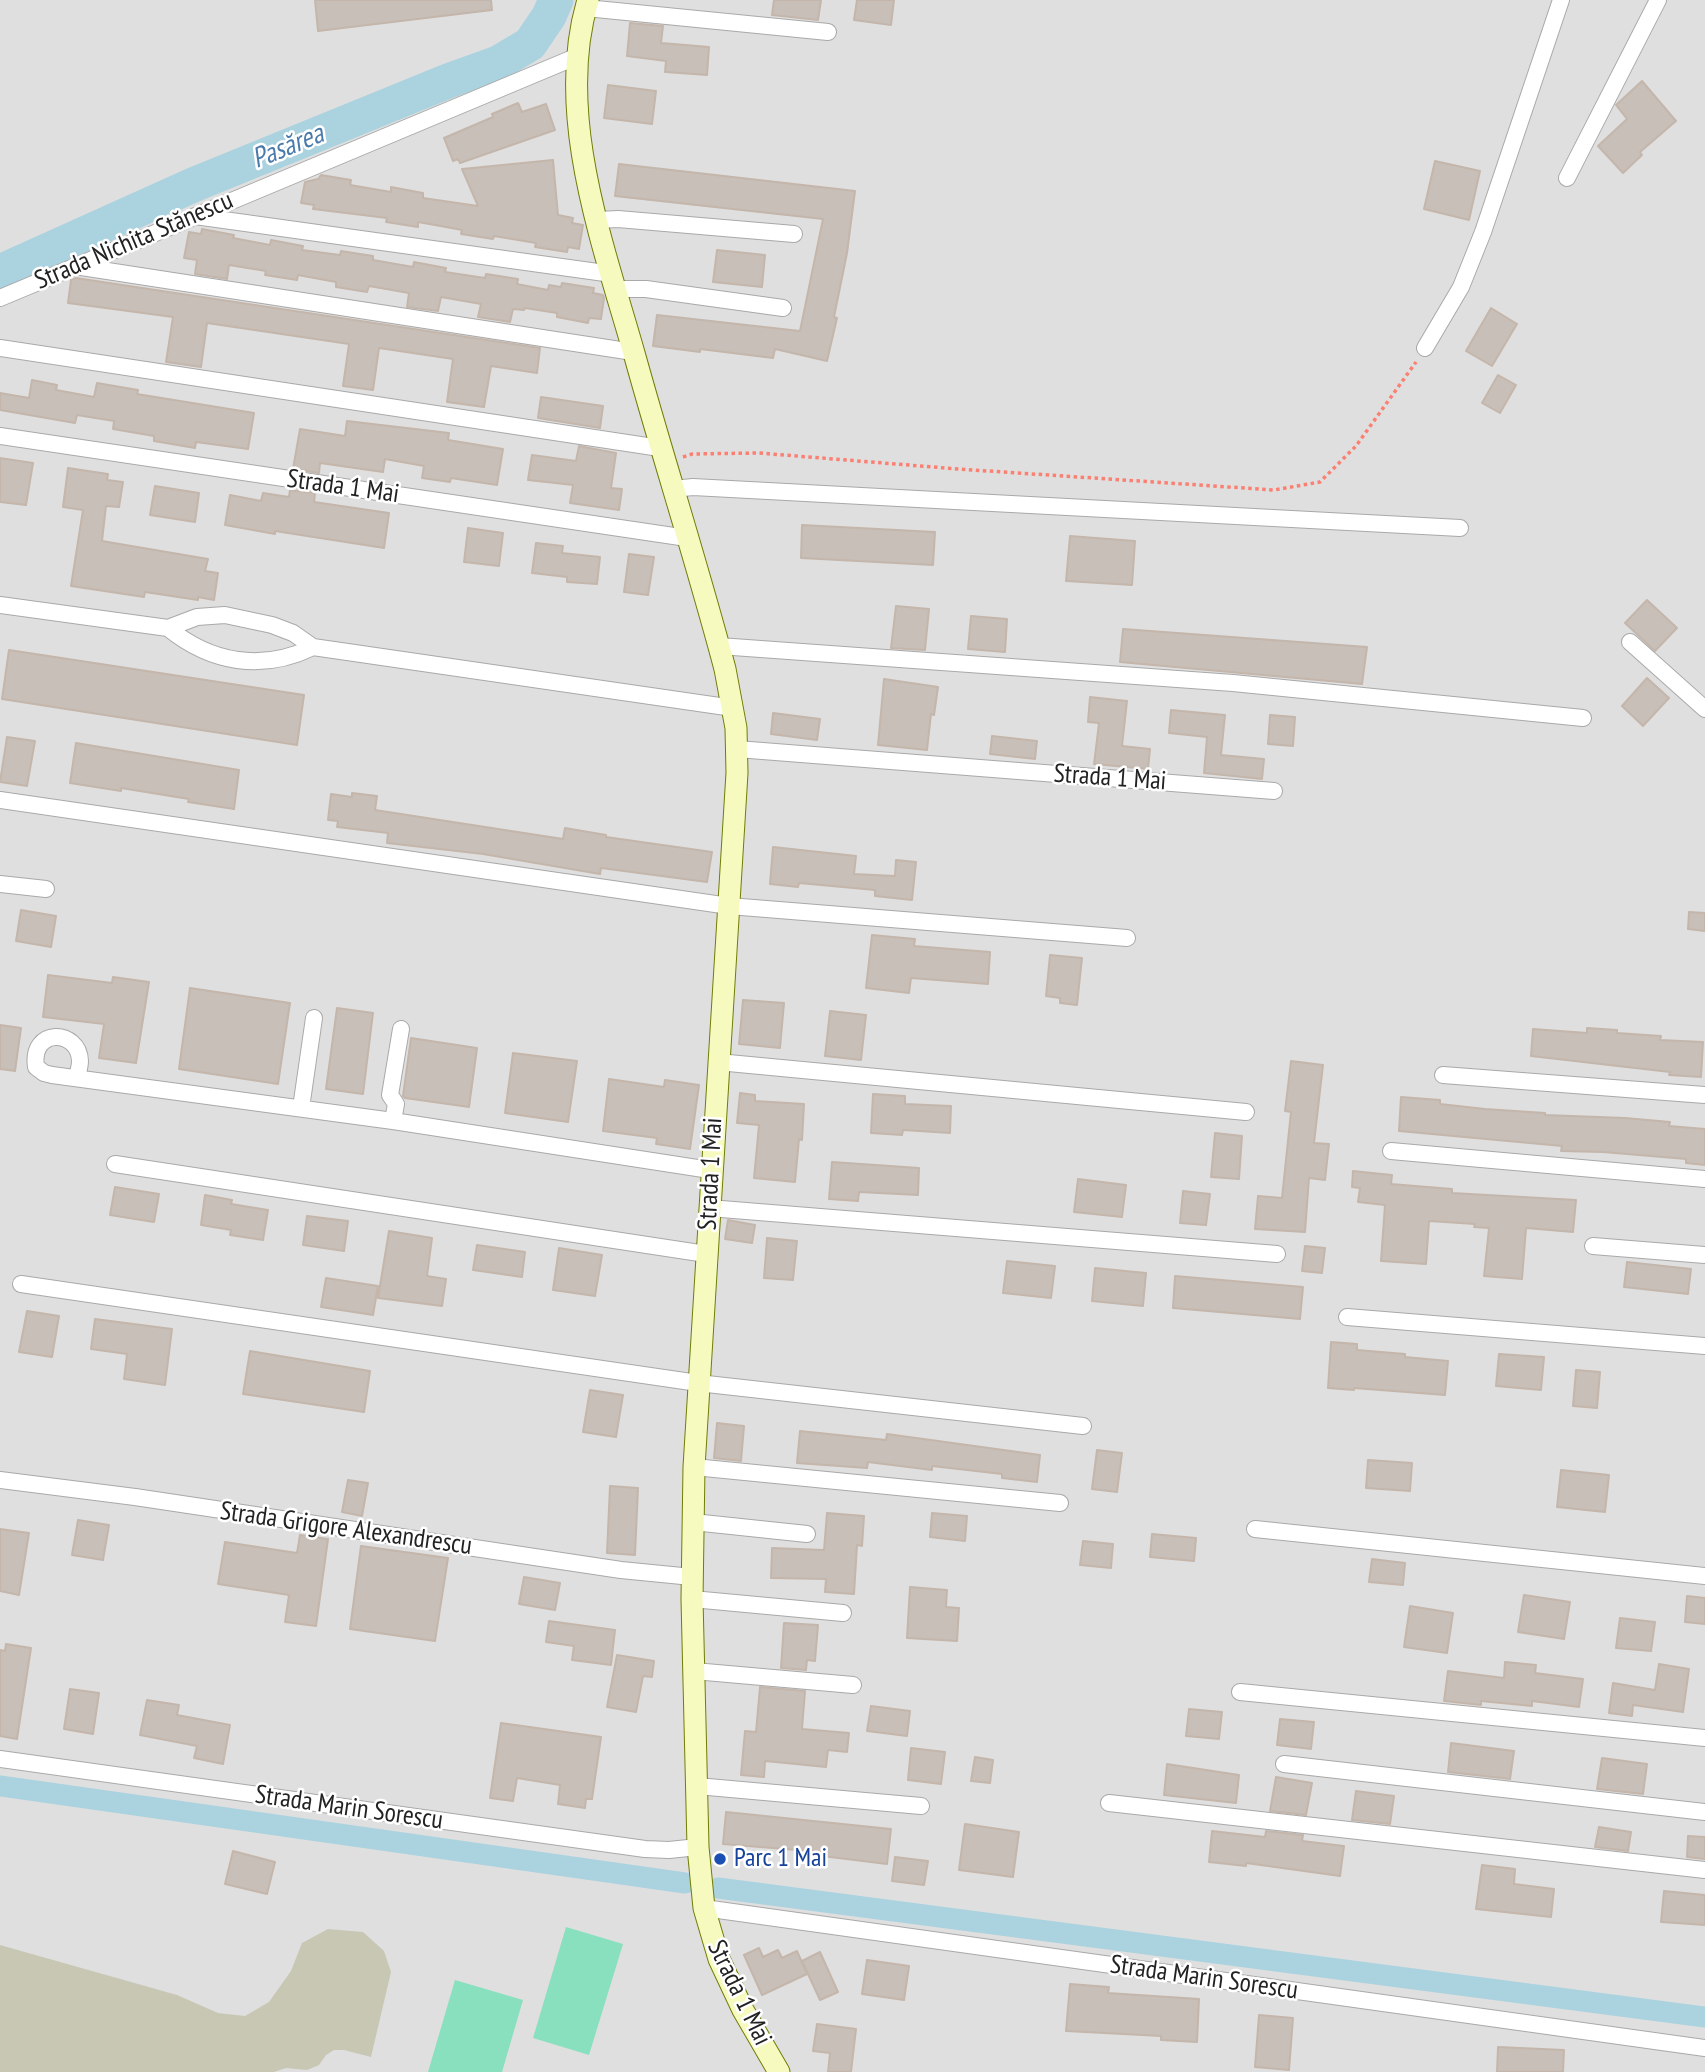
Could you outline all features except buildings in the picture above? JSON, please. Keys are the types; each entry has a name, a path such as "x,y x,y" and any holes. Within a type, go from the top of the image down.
{"street":[{"path":"1425,348 1461,287 1483,232 1561,0"},
{"path":"1567,178 1658,0"},
{"path":"587,4 828,32"},
{"name":"Strada 1 Mai","path":"587,4 578,56 582,158 614,282 719,646 733,708 737,749 694,1467 692,1599 698,1847 704,1909 719,1959 743,2010 779,2072"},
{"name":"Strada Nichita Stănescu","path":"0,298 578,56"},
{"path":"192,216 646,289 783,308"},
{"path":"598,220 618,219 794,234"},
{"path":"73,266 634,352"},
{"path":"0,348 663,456"},
{"name":"Strada 1 Mai","path":"0,436 687,538"},
{"path":"673,489 693,487 1460,528"},
{"path":"0,605 168,628 197,617 225,615 272,625 293,633 313,647 733,708"},
{"path":"168,628 187,643 208,652 250,661 273,661 292,657 313,647"},
{"path":"1630,642 1705,709"},
{"path":"719,646 1233,683 1583,718"},
{"name":"Strada 1 Mai","path":"737,749 1274,790"},
{"path":"0,800 729,906 1127,938"},
{"path":"0,884 46,889"},
{"path":"301,1108 314,1018"},
{"path":"393,1121 396,1104 390,1095 401,1029"},
{"path":"718,1062 1246,1112"},
{"path":"1443,1075 1705,1096"},
{"path":"77,1078 393,1121 710,1170"},
{"path":"1391,1152 1705,1179"},
{"path":"115,1164 706,1254"},
{"path":"709,1208 1277,1254"},
{"path":"1593,1246 1705,1255"},
{"path":"21,1284 698,1383 1083,1426"},
{"path":"1347,1317 1705,1346"},
{"path":"694,1467 1060,1503"},
{"name":"Strada Grigore Alexandrescu","path":"0,1480 135,1497 621,1570 692,1577"},
{"path":"693,1522 807,1534"},
{"path":"1255,1529 1705,1576"},
{"path":"692,1599 843,1613"},
{"path":"694,1671 853,1685"},
{"path":"1240,1692 1705,1738"},
{"name":"Strada Marin Sorescu","path":"0,1759 645,1849 698,1847"},
{"path":"1284,1764 1705,1812"},
{"path":"697,1786 921,1806"},
{"path":"1109,1803 1705,1870"},
{"name":"Strada Marin Sorescu","path":"704,1909 1705,2048"}],"path":[{"path":"663,456 759,453 1274,490 1320,482 1337,467 1382,412 1425,348"}],"shaded area":[{"path":"0,0 1705,0 1705,2072 0,2072"},
{"path":"328,1929 363,1932 384,1951 391,1972 371,2057 334,2050 326,2055 319,2065 307,2070 286,2068 274,2072 0,2072 0,1945 177,1995 218,2013 245,2016 269,2002 291,1971 302,1943"}],"green space":[{"path":"566,1927 623,1944 589,2055 533,2038"},
{"path":"455,1980 523,2000 502,2072 428,2072"}],"waterway":[{"name":"Pasărea","path":"0,272 193,185 498,63 530,44 549,16 556,0"},
{"path":"0,1786 685,1883"},
{"path":"718,1888 1705,2017"}],"place":[{"name":"Parc 1 Mai","path":"720,1859"}]}
